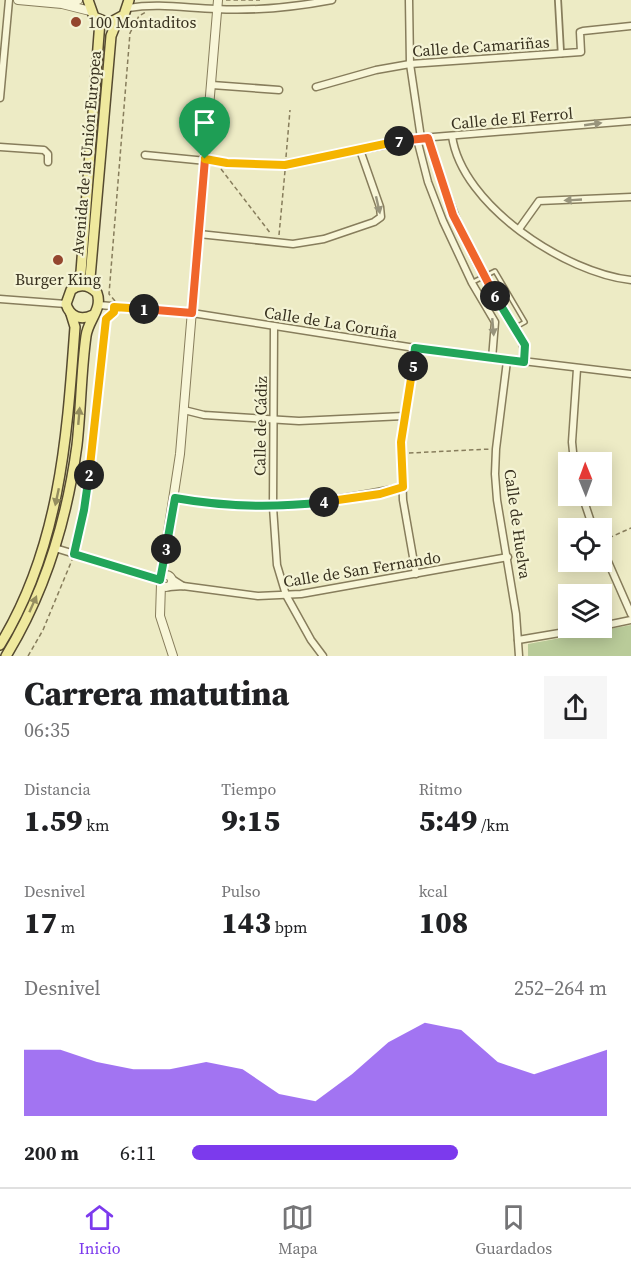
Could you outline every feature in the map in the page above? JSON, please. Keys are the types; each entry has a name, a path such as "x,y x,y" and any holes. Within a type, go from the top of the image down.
{"main road":[{"path":"88,0 90,11 100,21 117,21 128,4"},
{"name":"Avenida de la Unión Europea","path":"75,287 81,272 100,21"},
{"name":"Avenida de la Unión Europea","path":"93,289 90,278 111,36 117,21"},
{"path":"0,645 13,624 46,545 58,495 66,444 75,327 66,304 68,295 75,287 81,285 93,289 99,299 99,305 86,334 77,445 68,497 56,548 33,608 6,656"},
{"path":"71,314 82,319 93,315"}],"street":[{"path":"0,98 9,0"},
{"path":"18,0 62,4 90,11"},
{"path":"62,4 78,0"},
{"path":"143,0 152,4"},
{"path":"173,656 160,616 160,600 166,582 164,563 175,498 199,234 210,160 218,0"},
{"path":"128,4 218,9 332,0"},
{"path":"409,0 410,64 419,138 428,182 442,220 472,283 495,322 492,359"},
{"path":"558,0 561,54"},
{"name":"Calle de Camariñas","path":"316,87 375,70 410,64 581,52 580,32 631,26"},
{"path":"212,85 279,90"},
{"name":"Calle de El Ferrol","path":"145,155 227,163 285,165 419,138 631,121"},
{"path":"452,136 457,153 473,181 494,207 519,230 555,256 584,269 631,280"},
{"path":"419,138 483,277 525,345 524,362"},
{"path":"0,147 44,150 48,154 48,162"},
{"path":"199,234 279,243 324,239 374,222 381,217 380,207 360,150"},
{"path":"519,230 539,201 631,197"},
{"path":"0,299 66,304"},
{"name":"Calle de La Coruña","path":"99,305 192,313 274,328 492,359 631,374"},
{"name":"Calle de Cádiz","path":"274,328 273,507 277,565 286,596 311,640 323,656"},
{"path":"415,348 414,370 404,416 402,453 403,487 416,574"},
{"name":"Calle de Huelva","path":"507,361 496,449 497,500 508,557 519,656"},
{"path":"573,452 572,434 577,369"},
{"path":"184,410 214,415 275,417 299,421 404,416"},
{"path":"175,498 196,502 273,507 380,494 403,487"},
{"name":"Calle de San Fernando","path":"56,548 183,586 228,594 286,596 508,557"},
{"path":"612,571 631,614"},
{"path":"612,624 631,620"},
{"path":"518,640 558,633"}],"lane":[{"path":"472,283 495,271 525,322 515,328"}],"path":[{"path":"218,0 260,0"},
{"path":"28,656 43,630 74,554 84,510 106,319 114,312 115,301 109,294 130,33 139,16 152,10 152,4"},
{"path":"279,243 290,110"},
{"path":"210,160 279,243"},
{"path":"402,453 496,449"},
{"path":"612,537 631,528"}],"green space":[{"path":"631,625 631,656 528,656 528,644 561,638 612,638 612,629"}],"place":[{"name":"100 Montaditos","path":"76,22"},
{"name":"Burger King","path":"58,260"}],"route":[{"path":"428,138 440,180 466,243 483,277 525,345 524,362 415,348 414,370 401,442 403,487 380,494 273,507 196,502 175,498 160,580 74,554 84,510 106,319 114,312 114,307 192,313 205,159 227,163 285,165 314,161 393,142 428,138"}]}
